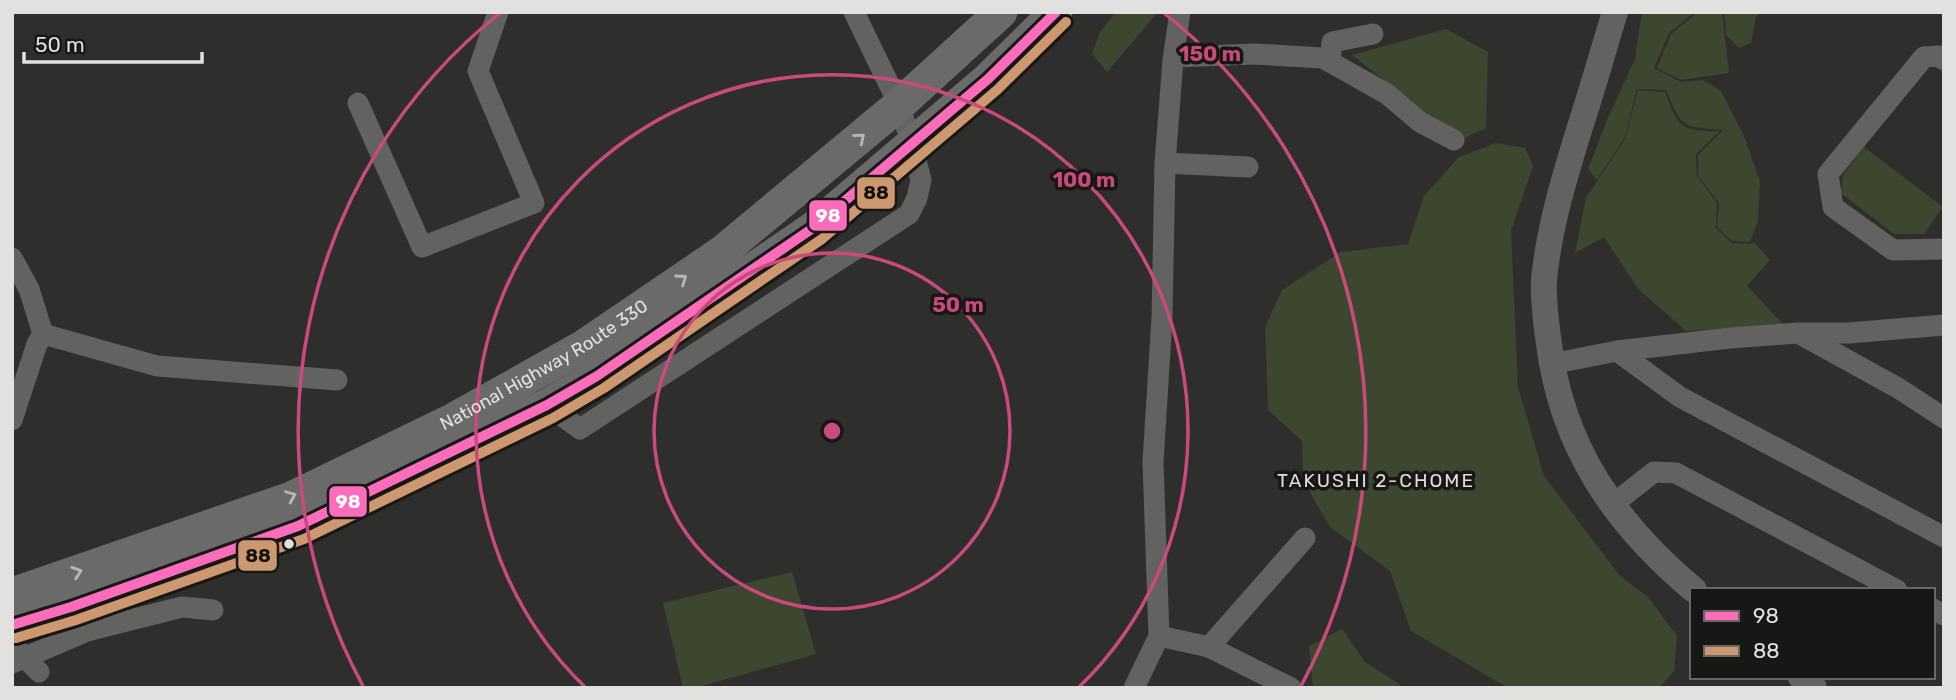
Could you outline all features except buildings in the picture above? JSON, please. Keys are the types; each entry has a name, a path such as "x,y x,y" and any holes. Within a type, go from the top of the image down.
{"highway":[{"name":"National Highway Route 330","path":"12,594 291,498 454,419 584,346 722,252 898,105 1001,12"},
{"name":"National Highway Route 330","path":"12,625 71,607 298,526 547,405 597,376 813,228 988,79 1056,12"}],"street":[{"path":"358,103 422,247 534,203 478,71 498,12"},
{"path":"547,405 580,429 909,214 917,198 921,180 912,144 898,105 854,12"},
{"path":"1134,688 1159,636 1153,462 1162,318 1165,163 1180,12"},
{"path":"1615,12 1563,181 1547,253 1544,311 1551,364 1562,408 1597,484 1656,555 1692,588"},
{"path":"1330,62 1332,42 1373,34"},
{"path":"1174,57 1255,54 1323,58 1387,94 1420,122 1454,140"},
{"path":"1944,60 1938,56 1924,57 1828,174 1833,207 1894,250 1944,249"},
{"path":"1165,163 1248,167"},
{"path":"12,258 29,289 43,334 12,420"},
{"path":"1551,364 1617,351 1798,333 1849,333 1944,325"},
{"path":"1798,333 1898,388 1944,418"},
{"path":"43,334 157,366 337,380"},
{"path":"1617,351 1680,397 1944,537"},
{"path":"1612,505 1654,472 1676,473 1893,588"},
{"path":"1209,647 1305,538"},
{"path":"16,653 87,631 182,607 213,610"},
{"path":"1159,636 1209,647 1291,688"},
{"path":"16,653 39,672"}],"green space":[{"path":"1116,12 1158,12 1107,72 1092,54 1100,32"},
{"path":"1645,12 1695,12 1669,33 1654,68 1681,82 1703,80 1721,91 1744,136 1760,181 1758,221 1750,242 1732,241 1717,227 1719,203 1698,176 1698,155 1723,130 1685,124 1676,113 1666,90 1637,89 1625,137 1597,180 1588,169 1635,59 1641,18"},
{"path":"1698,12 1722,12 1729,73 1681,80 1657,68 1671,34"},
{"path":"1724,12 1760,12 1756,17 1751,43 1739,48 1726,35"},
{"path":"1446,29 1488,52 1486,128 1460,140 1352,55"},
{"path":"1638,90 1665,92 1678,120 1689,128 1720,131 1696,154 1697,176 1717,203 1716,228 1732,243 1754,242 1770,260 1747,286 1783,324 1686,331 1638,289 1604,237 1575,253 1586,198 1625,139"},
{"path":"1496,143 1525,148 1533,166 1511,231 1518,387 1544,476 1620,576 1648,597 1677,636 1674,671 1659,688 1508,688 1411,631 1390,571 1330,527 1303,480 1302,441 1268,410 1265,327 1282,290 1341,252 1408,244 1424,196 1459,157"},
{"path":"1864,147 1943,207 1924,234 1894,234 1841,193 1843,175"},
{"path":"792,572 816,654 695,688 683,688 663,603"},
{"path":"1342,629 1365,662 1405,688 1313,688 1309,646"}],"transit line":[{"name":"98","path":"12,625 71,607 298,526 547,405 597,376 813,228 988,79 1056,12"},
{"name":"88","path":"16,638 76,620 304,539 553,418 604,388 822,239 997,90 1066,22"}],"district":[{"name":"TAKUSHI 2-CHOME","path":"1376,480"}]}
